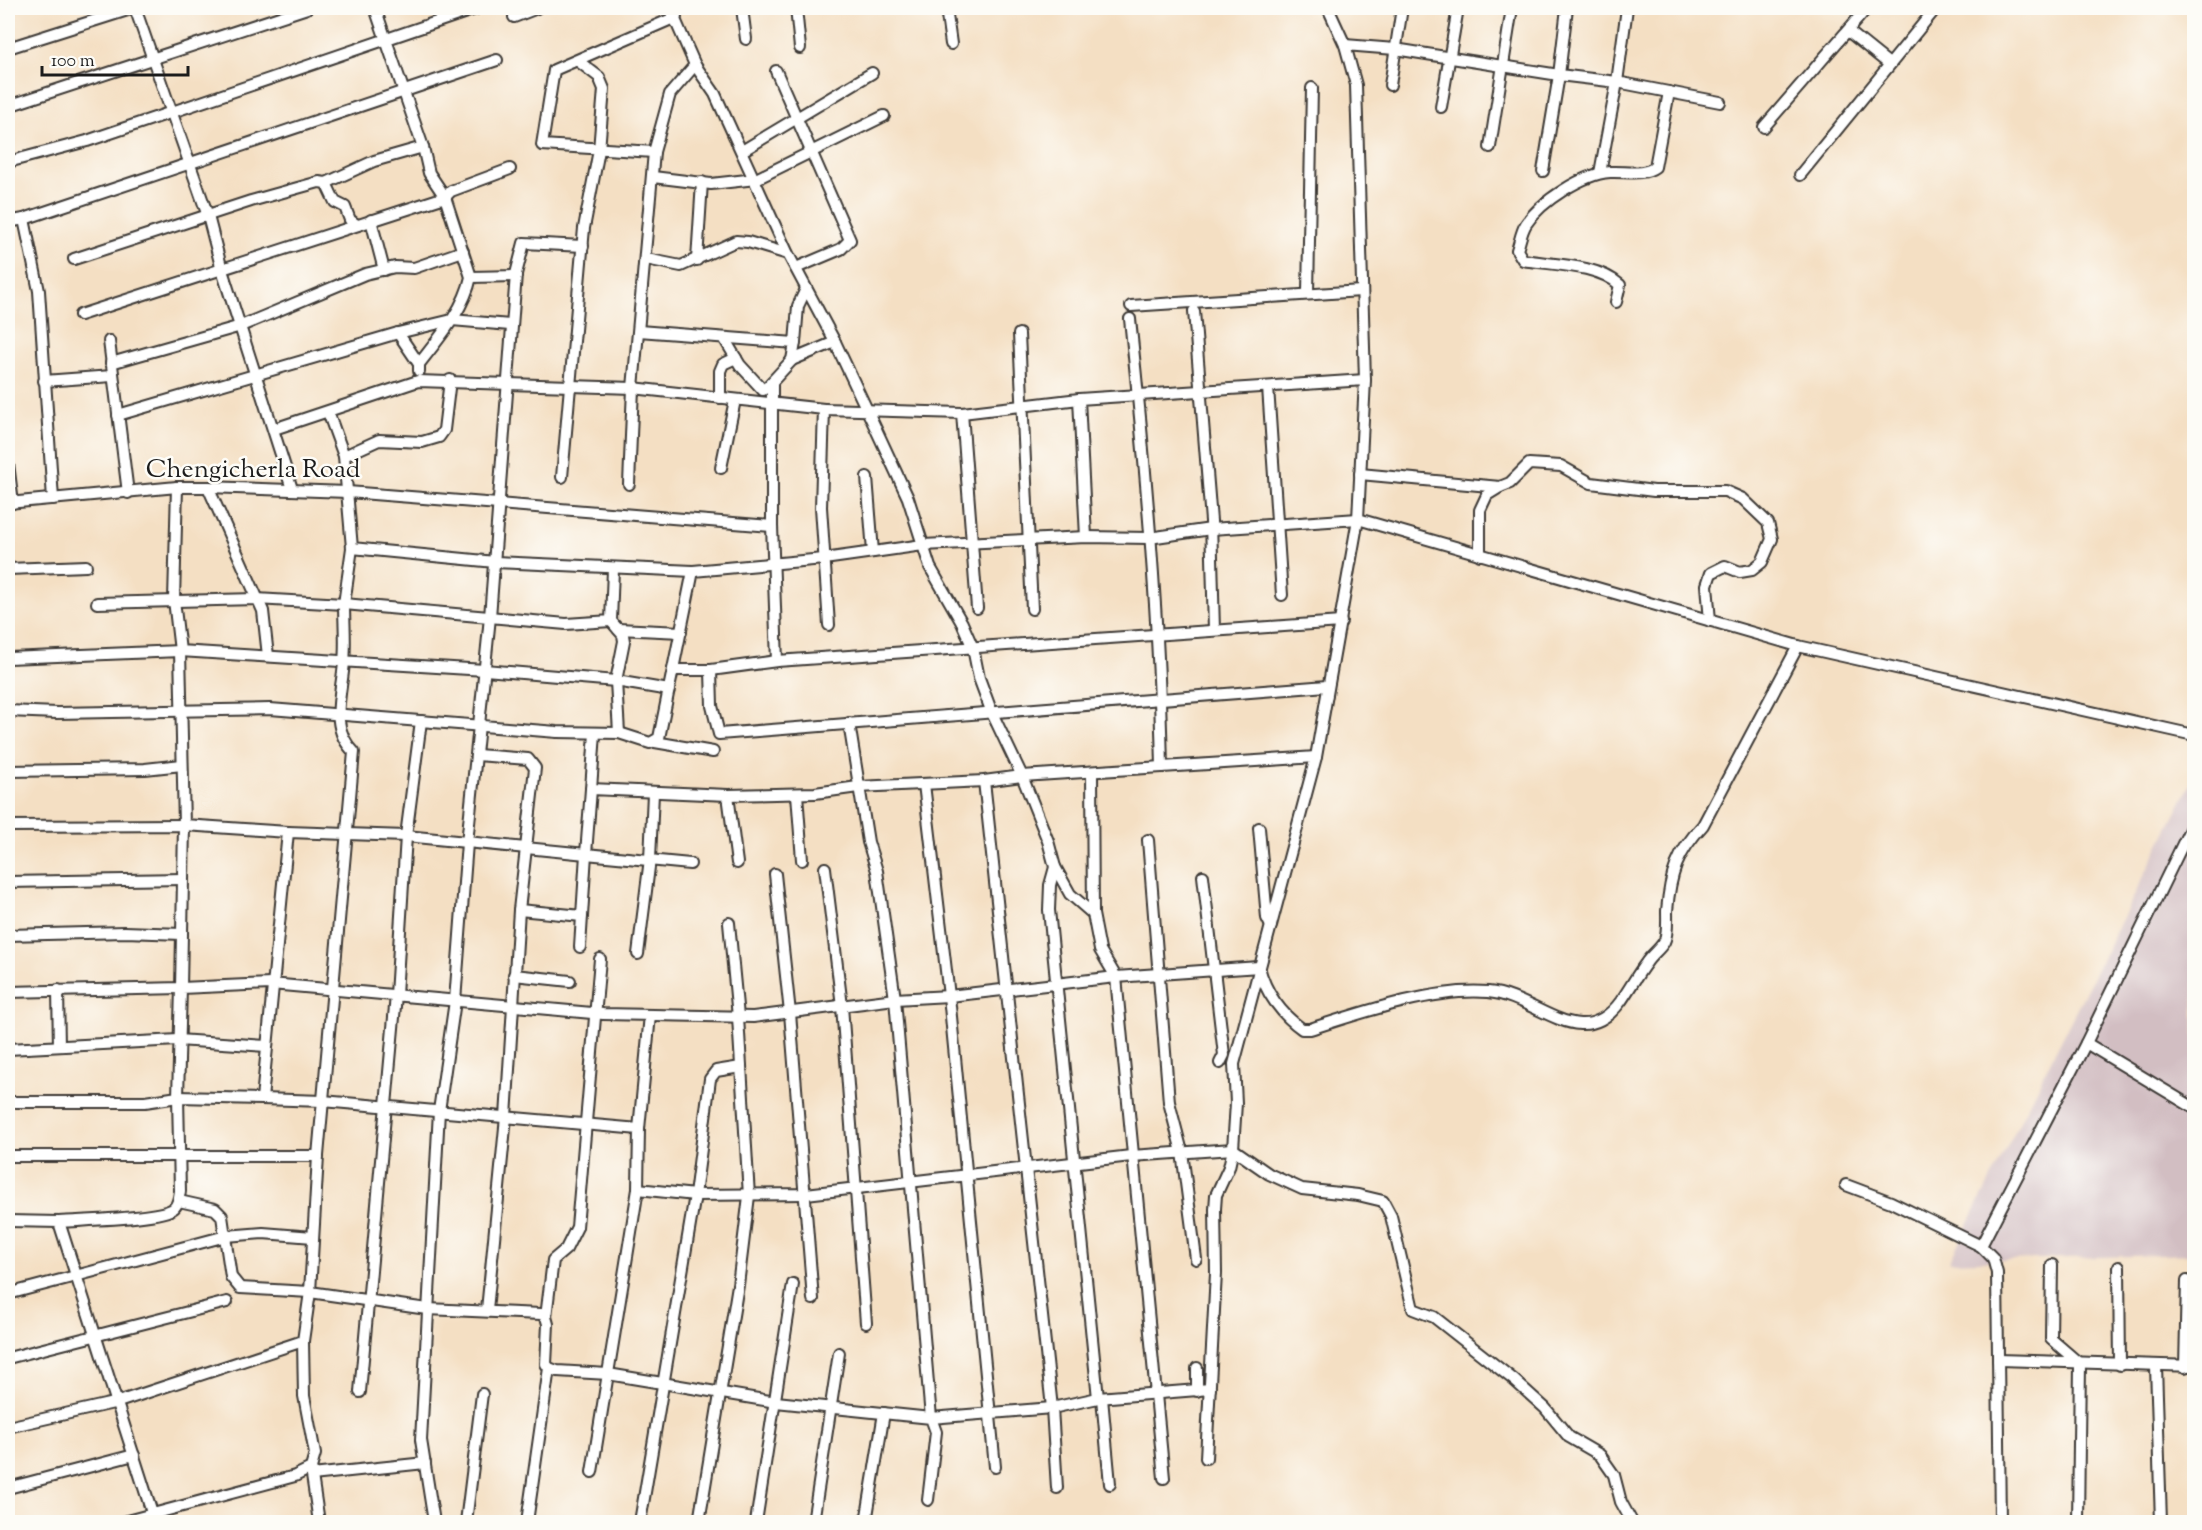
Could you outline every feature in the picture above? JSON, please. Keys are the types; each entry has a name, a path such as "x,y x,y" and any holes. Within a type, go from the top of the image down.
{"street":[{"path":"8,48 135,8 208,216 222,270 257,374 291,489"},
{"path":"8,106 151,57 307,8"},
{"path":"375,8 423,147 429,173 446,197 471,278 468,291 452,320 419,364 418,381"},
{"path":"8,162 87,141 172,110 478,8"},
{"path":"514,17 537,8"},
{"path":"742,8 746,39"},
{"path":"796,8 800,48"},
{"path":"946,8 951,44"},
{"path":"1206,1458 1216,1195 1229,1167 1233,1149 1236,1103 1234,1064 1316,757 1358,519 1365,380 1356,85 1346,45 1328,8"},
{"path":"1390,85 1402,8"},
{"path":"1441,107 1458,8"},
{"path":"1490,147 1512,8"},
{"path":"1543,171 1559,75 1567,8"},
{"path":"1600,173 1617,82 1627,8"},
{"path":"1764,127 1867,8"},
{"path":"1800,175 1936,8"},
{"path":"654,152 542,145 554,70 578,61 673,12 695,65 715,94 756,179 788,254 835,342 908,498 930,567 963,623 973,648 979,678 992,713 1022,776 1048,841 1055,867 1070,894 1093,914"},
{"path":"1848,31 1889,64"},
{"path":"1346,45 1395,49 1617,82 1720,102"},
{"path":"8,222 24,219 497,60"},
{"path":"562,477 582,246 590,187 599,150 603,82 578,61"},
{"path":"629,484 633,388 654,152 670,94 695,65"},
{"path":"776,71 850,240 841,249 796,268"},
{"path":"742,151 872,73"},
{"path":"1308,293 1312,88"},
{"path":"1616,302 1620,285 1616,281 1588,270 1523,261 1517,250 1524,227 1534,213 1582,178 1600,173 1644,172 1655,167 1669,92"},
{"path":"653,177 702,182 756,179 884,116"},
{"path":"74,259 291,189 319,182 326,183 374,161 423,147"},
{"path":"80,315 446,197 451,191 510,169"},
{"path":"697,260 702,182"},
{"path":"326,183 335,202 345,207 350,220 357,225"},
{"path":"24,219 39,291 52,499"},
{"path":"371,220 384,270"},
{"path":"646,259 671,266 681,266 736,242 748,242 788,254"},
{"path":"434,1522 421,1440 439,1111 455,1001 467,843 495,562 510,325 516,276 524,243 582,246"},
{"path":"111,363 241,326 365,274 414,268 463,252"},
{"path":"471,278 516,276"},
{"path":"792,360 798,306 806,290"},
{"path":"1131,306 1361,291"},
{"path":"1194,311 1211,529 1214,630"},
{"path":"1130,319 1161,699 1162,767"},
{"path":"118,415 398,333 452,320 510,325"},
{"path":"639,331 795,343"},
{"path":"398,333 419,364"},
{"path":"1019,334 1032,609"},
{"path":"724,338 736,358 763,390"},
{"path":"109,341 128,492"},
{"path":"752,401 792,360 835,342"},
{"path":"720,398 720,371 723,364 736,358"},
{"path":"44,381 112,376"},
{"path":"274,429 418,381 450,380 508,385 633,388 824,410 962,413 1079,399 1365,380"},
{"path":"344,456 379,440 422,442 439,437 444,430 450,380"},
{"path":"772,382 774,404 772,526 777,661"},
{"path":"1268,387 1282,595"},
{"path":"1079,399 1086,537"},
{"path":"721,468 735,400"},
{"path":"824,410 821,507 829,625"},
{"path":"319,1522 312,1472 315,1454 304,1396 303,1341 310,1292 318,1156 354,752 345,743 338,714 345,661 344,604 352,548 348,492 344,456 328,412"},
{"path":"962,413 977,609"},
{"path":"8,463 10,503"},
{"path":"1480,555 1480,510 1487,495 1510,483 1529,464 1546,464 1566,468 1591,483 1654,491 1725,491 1743,499 1768,523 1772,539 1762,562 1752,570 1740,572 1725,566 1711,573 1707,585 1710,621"},
{"path":"1360,474 1500,487"},
{"path":"867,477 873,552"},
{"path":"177,487 174,600 180,651 183,710 184,825 178,1040 179,1201"},
{"name":"Chengicherla Road","path":"10,503 177,487 291,489 499,502 772,526"},
{"path":"208,487 263,611 268,656"},
{"path":"352,548 495,562 693,571 824,559 923,545 1086,537 1149,538 1211,529 1358,519 1798,646 2194,735"},
{"path":"8,569 86,566"},
{"path":"613,569 615,625 622,635 624,649 616,681 618,732"},
{"path":"656,742 659,738 693,571"},
{"path":"97,603 256,599 344,604 566,624 615,625 681,632"},
{"path":"673,670 711,670 777,661 1155,633 1341,622"},
{"path":"1259,967 1265,987 1274,1001 1302,1029 1310,1029 1373,1010 1442,995 1486,991 1511,996 1569,1023 1583,1026 1599,1023 1620,1003 1647,961 1665,941 1670,877 1692,837 1703,825 1798,646"},
{"path":"8,658 180,651 484,670 616,681 669,690"},
{"path":"711,670 712,706 719,734 1327,686"},
{"path":"8,711 270,709 479,726 618,732 650,743 656,742 713,752"},
{"path":"360,1392 396,995 406,836 421,721"},
{"path":"849,723 868,842 877,871 895,999 931,1418 936,1432 928,1500"},
{"path":"580,947 595,732"},
{"path":"477,755 528,759 533,764 514,975 506,1117 487,1310"},
{"path":"591,789 728,795 796,794 858,787 984,782 1022,776 1316,757"},
{"path":"8,771 145,769 182,765"},
{"path":"1092,772 1093,914 1100,950 1116,977 1131,1156 1164,1478"},
{"path":"984,782 1052,1408 1057,1488"},
{"path":"924,784 949,996 964,1176 995,1467"},
{"path":"638,954 650,859 653,793"},
{"path":"796,794 802,860"},
{"path":"728,795 737,862"},
{"path":"1982,1246 2086,1043 2194,821"},
{"path":"8,826 184,825 346,835 406,836 690,864"},
{"path":"1259,828 1267,918 1271,926"},
{"path":"262,1099 271,984 288,832"},
{"path":"1148,840 1169,1102 1182,1152 1196,1259"},
{"path":"1055,867 1050,885 1049,903 1074,1162 1110,1484"},
{"path":"825,868 842,1006 866,1323"},
{"path":"774,874 790,1013 813,1299"},
{"path":"1203,876 1224,1055 1220,1063"},
{"path":"8,882 183,879"},
{"path":"519,910 582,916"},
{"path":"699,1522 721,1392 749,1196 738,1017 729,923"},
{"path":"8,935 125,932 182,934"},
{"path":"526,1522 549,1368 544,1357 553,1260 566,1249 577,1227 588,1124 600,960"},
{"path":"8,992 271,984 597,1013 738,1017 790,1013 895,999 1057,986 1116,977 1158,976 1259,967"},
{"path":"514,975 570,981"},
{"path":"58,990 60,1046"},
{"path":"592,1472 638,1189 639,1129 650,1015"},
{"path":"8,1049 178,1040 266,1046"},
{"path":"2086,1043 2194,1108"},
{"path":"640,1522 695,1195 712,1074 741,1068"},
{"path":"8,1102 145,1102 178,1097 323,1101 639,1129"},
{"path":"638,1189 695,1195 806,1194 1074,1162 1233,1149 1269,1174 1302,1189 1358,1195 1383,1201 1391,1216 1413,1310 1434,1317 1514,1380 1545,1408 1569,1437 1600,1455 1614,1475 1621,1502 1632,1522"},
{"path":"8,1156 318,1156"},
{"path":"1846,1185 1891,1203 1982,1246 1993,1257 1997,1273 2000,1522"},
{"path":"179,1201 219,1212 224,1219 231,1277 240,1288 310,1292 428,1308 532,1313 546,1317"},
{"path":"8,1221 59,1222 153,1215 166,1212 179,1201"},
{"path":"59,1222 154,1518"},
{"path":"8,1293 226,1236 263,1233 314,1237"},
{"path":"2051,1363 2052,1266"},
{"path":"2119,1267 2120,1365"},
{"path":"1998,1360 2190,1366 2187,1281"},
{"path":"756,1522 793,1284"},
{"path":"8,1358 227,1302"},
{"path":"2051,1339 2080,1364 2078,1522"},
{"path":"8,1427 118,1402 303,1341"},
{"path":"813,1522 839,1353"},
{"path":"2156,1366 2161,1522"},
{"path":"549,1368 609,1374 776,1402 931,1418 1052,1408 1100,1398 1210,1389"},
{"path":"1197,1368 1197,1391"},
{"path":"466,1522 482,1394"},
{"path":"866,1522 884,1413"},
{"path":"8,1488 134,1455"},
{"path":"123,1522 154,1518 312,1472 425,1463"}],"shaded area":[{"path":"2194,777 2194,1254 1949,1262"}]}
